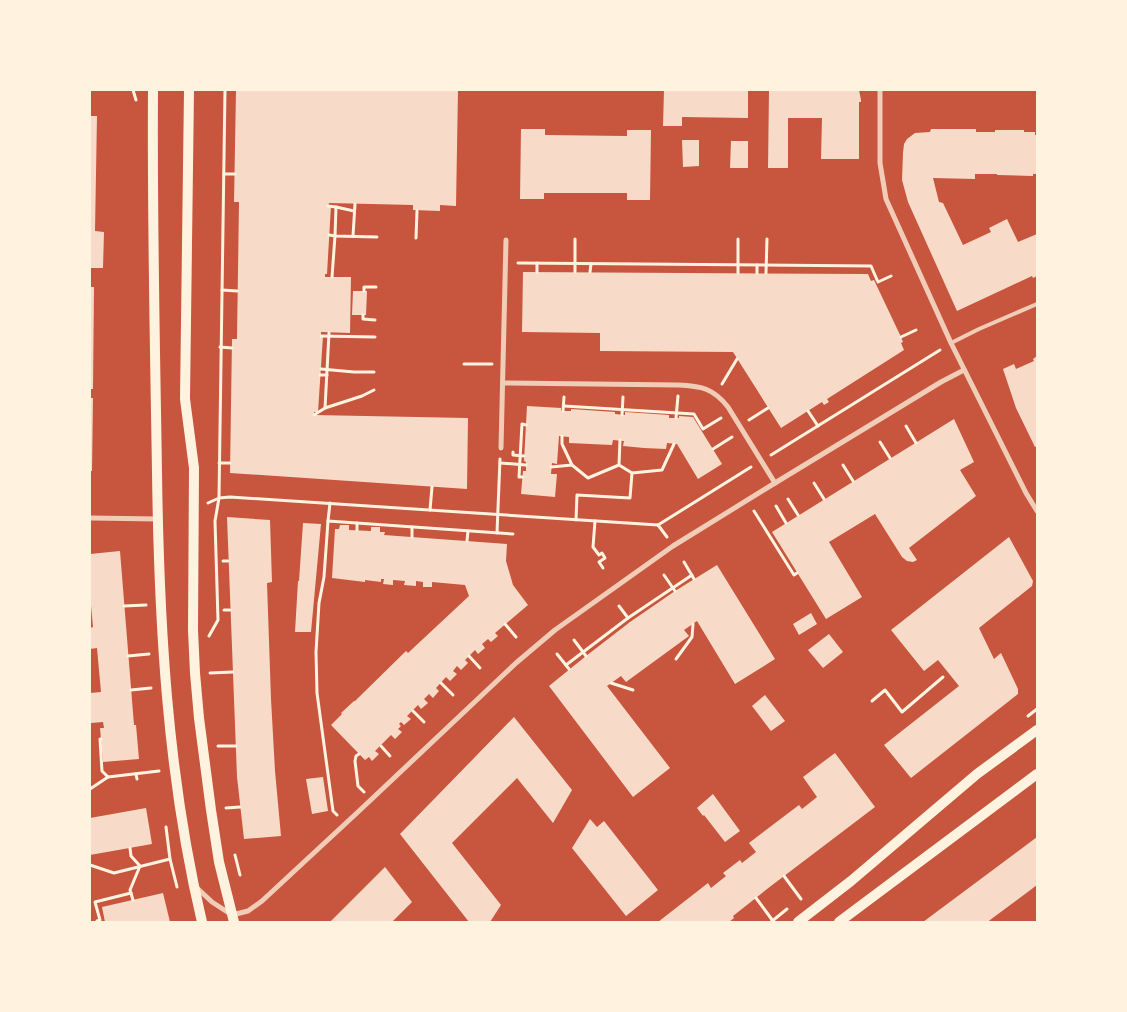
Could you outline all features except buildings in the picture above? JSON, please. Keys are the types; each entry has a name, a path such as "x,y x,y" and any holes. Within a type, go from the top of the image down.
{"main road":[{"path":"153,90 158,519 161,603 175,770 188,855 202,922"},
{"path":"189,90 185,399 194,468 193,630 195,674 207,790 219,862 233,919"},
{"path":"798,922 851,881 977,774 1037,730"},
{"path":"839,922 1037,774"}],"street":[{"path":"880,90 880,163 886,199 964,370 1014,470 1037,511"},
{"path":"501,448 506,240"},
{"path":"194,886 233,919 248,911 262,901 359,811 516,662 576,614 665,552 747,499 964,370"},
{"path":"503,383 683,385 707,389 716,394 728,407 775,482"},
{"path":"90,518 158,519"}],"lane":[{"path":"951,343 1037,304"}],"path":[{"path":"207,640 218,620 214,521 219,498 225,90"},
{"path":"224,174 235,174"},
{"path":"353,236 355,204"},
{"path":"328,206 354,211"},
{"path":"332,277 336,207"},
{"path":"416,238 417,210"},
{"path":"329,235 377,237"},
{"path":"575,272 576,239"},
{"path":"738,239 738,273"},
{"path":"766,274 767,239"},
{"path":"530,263 871,266 877,283 891,276"},
{"path":"537,263 537,272"},
{"path":"590,272 591,264"},
{"path":"757,265 757,273"},
{"path":"364,291 364,287 376,288"},
{"path":"222,290 237,291"},
{"path":"363,315 363,319 375,320"},
{"path":"901,337 916,330"},
{"path":"325,408 329,334"},
{"path":"320,336 329,334 374,337"},
{"path":"219,498 330,503 658,525 951,343"},
{"path":"220,348 232,348"},
{"path":"321,352 328,352"},
{"path":"716,394 737,359 732,358"},
{"path":"464,364 483,364"},
{"path":"320,369 374,372"},
{"path":"320,375 327,375"},
{"path":"314,415 325,408 374,390"},
{"path":"676,418 678,395"},
{"path":"563,411 564,399"},
{"path":"622,415 623,402"},
{"path":"564,406 663,414 694,414 703,429 721,418"},
{"path":"740,426 768,408"},
{"path":"808,411 818,426"},
{"path":"522,477 519,477 522,456 522,424 526,425"},
{"path":"906,426 916,442"},
{"path":"562,436 562,444 572,465 588,478 619,465"},
{"path":"713,449 733,437"},
{"path":"619,465 620,440"},
{"path":"880,442 890,458"},
{"path":"619,465 632,473 662,470 674,444"},
{"path":"497,533 501,448"},
{"path":"219,463 230,464"},
{"path":"500,463 526,464"},
{"path":"551,466 572,465"},
{"path":"843,465 853,481"},
{"path":"576,520 577,495 630,498 632,473"},
{"path":"814,483 824,499"},
{"path":"430,510 432,487"},
{"path":"788,498 798,515"},
{"path":"747,499 776,542 794,575 797,573"},
{"path":"330,503 324,577 317,620 316,652 317,693 333,811"},
{"path":"776,506 786,523"},
{"path":"328,521 512,534"},
{"path":"595,521 593,547 599,555 602,553 605,558 599,562 603,568"},
{"path":"357,530 358,523"},
{"path":"412,527 412,537"},
{"path":"467,541 468,531"},
{"path":"223,561 228,561"},
{"path":"684,562 694,579"},
{"path":"664,575 675,591"},
{"path":"566,665 628,618 692,575"},
{"path":"124,606 161,603"},
{"path":"619,606 628,618"},
{"path":"224,610 230,610"},
{"path":"505,624 516,637"},
{"path":"676,659 692,637 693,624"},
{"path":"574,640 586,656"},
{"path":"128,656 164,653"},
{"path":"557,654 569,669"},
{"path":"469,656 480,668"},
{"path":"208,671 233,672"},
{"path":"872,701 886,690 902,712 943,677"},
{"path":"441,682 453,695"},
{"path":"611,683 633,690"},
{"path":"131,690 167,686"},
{"path":"413,711 424,722"},
{"path":"101,739 102,771 108,776"},
{"path":"381,746 390,756"},
{"path":"358,786 355,759 359,754"},
{"path":"90,789 108,776 175,770"},
{"path":"136,774 137,779"},
{"path":"234,847 241,876"},
{"path":"130,848 131,856 140,866"},
{"path":"90,864 114,872 148,866 188,855"},
{"path":"132,900 130,890 140,866"},
{"path":"784,876 801,899"},
{"path":"99,921 95,902 131,893"},
{"path":"756,898 772,921"}]}
